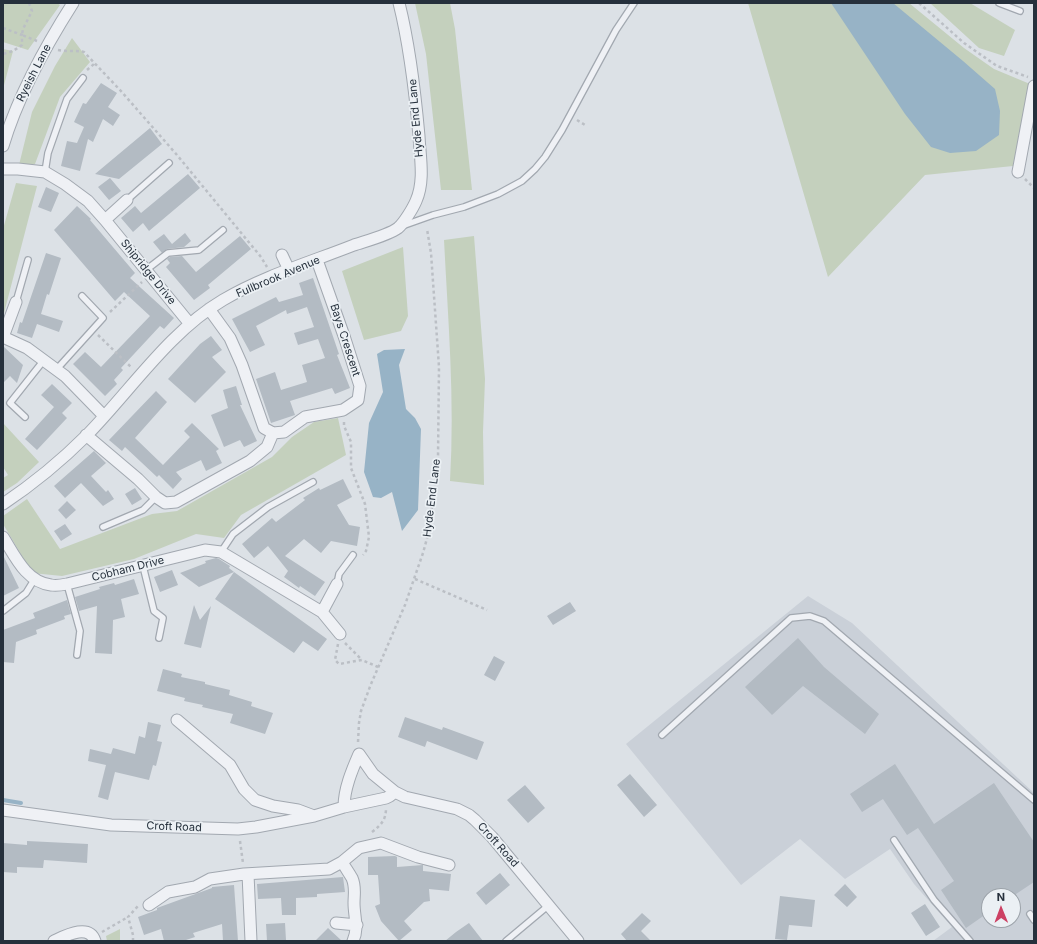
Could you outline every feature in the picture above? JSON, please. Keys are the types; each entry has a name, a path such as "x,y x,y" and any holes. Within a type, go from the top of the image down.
{"street":[{"name":"Ryeish Lane","path":"3,146 10,123 28,81 73,3"},
{"name":"Hyde End Lane","path":"398,227 416,200 421,180 415,98 407,35 399,3"},
{"path":"1018,172 1034,86"},
{"name":"Shipridge Drive","path":"3,169 45,172 65,184 88,201 190,324"},
{"path":"105,220 127,200"},
{"name":"Fullbrook Avenue","path":"3,504 48,470 86,435 170,343 190,324 209,310 224,300 273,276 398,227"},
{"path":"282,255 289,270"},
{"name":"Bays Crescent","path":"273,433 284,432 305,417 343,410 358,400 360,386 317,260"},
{"path":"16,302 3,337 27,348 65,376 104,416"},
{"path":"86,435 138,479 156,497 166,503 176,502 250,461 267,447 273,433 264,428 239,358 230,338 209,310"},
{"path":"3,537 25,571 34,580"},
{"name":"Cobham Drive","path":"34,580 51,585 67,584 205,550 221,552 322,612 342,638"},
{"path":"322,612 337,584"},
{"path":"177,720 230,765 244,789 255,800 273,806 298,810 314,816"},
{"path":"359,754 390,795"},
{"path":"344,807 348,786 359,754"},
{"name":"Croft Road","path":"3,810 111,825 238,829 314,816 390,795 405,797 457,809 469,815 492,837 578,941"},
{"path":"149,905 168,892 195,887 210,879 246,874 330,869 342,862 359,848 381,843 418,857 449,865"},
{"path":"342,862 352,878 356,890 354,903 357,925 356,935 353,941"},
{"path":"246,874 251,941"},
{"path":"336,923 357,925"},
{"path":"54,941 80,932 85,932 94,939"}],"lane":[{"path":"398,227 485,199 519,183 529,176 550,151 616,30 634,3"},
{"path":"999,3 1020,11"},
{"path":"45,172 48,153 67,99 83,78"},
{"path":"127,200 168,163"},
{"path":"148,272 168,253 199,250 223,230"},
{"path":"16,302 28,260"},
{"path":"56,370 103,318 82,296"},
{"path":"25,417 10,402 44,360"},
{"path":"221,552 233,534 268,507 313,482"},
{"path":"103,527 143,510 156,497"},
{"path":"337,584 339,574 353,554"},
{"path":"143,566 154,611 163,618 159,638"},
{"path":"3,611 26,593 34,580"},
{"path":"67,584 80,630 78,655"},
{"path":"662,735 792,618 810,616 824,621 1034,800"},
{"path":"894,840 934,900 970,941"},
{"path":"506,941 549,905"}],"path":[{"path":"3,54 13,52 22,45 23,29 32,10 30,3"},
{"path":"919,3 964,43 997,66 1034,79"},
{"path":"3,28 57,50 68,52 78,50 84,52 120,90 177,155 261,257 273,276"},
{"name":"Hyde End Lane","path":"359,754 358,723 371,684 415,579 429,531 438,458 439,367 431,253 427,229"},
{"path":"103,318 121,303 148,272"},
{"path":"92,329 140,376"},
{"path":"343,410 344,426 351,442 350,468 365,504 368,537 366,551 362,556"},
{"path":"415,579 487,610"},
{"path":"362,660 339,664 334,660 342,638 362,660 378,667"},
{"path":"367,845 367,838 369,835 383,823 390,795"},
{"path":"238,829 246,874"},
{"path":"94,939 128,917"}],"shaded area":[{"path":"808,596 852,623 1034,793 1034,941 933,941 952,927 914,884 890,849 845,879 800,839 741,885 626,744"}],"green space":[{"path":"3,3 57,3 60,5 28,50 3,42"},
{"path":"415,3 450,3 455,29 472,190 441,190 426,54"},
{"path":"748,3 909,3 964,48 994,69 1030,84 1013,166 925,175 828,277"},
{"path":"930,3 970,3 1015,30 1004,56 979,48"},
{"path":"72,38 90,62 60,97 35,164 19,165 32,112 55,66"},
{"path":"3,49 13,51 3,89"},
{"path":"16,183 37,186 3,317 3,229"},
{"path":"474,236 485,379 483,432 484,485 450,481 452,420 444,240"},
{"path":"403,247 408,316 401,331 364,340 342,271"},
{"path":"338,418 346,455 241,515 224,538 196,534 134,559 62,576 32,573 3,524 3,516 27,499 60,549 152,514 177,511 272,457 292,437 314,422"},
{"path":"3,423 39,462 17,483 3,492 3,478 8,475 3,467"},
{"path":"120,929 120,941 107,941 106,936"}],"water":[{"path":"831,3 893,3 995,89 1000,111 999,135 976,151 950,153 931,147 905,114"},
{"path":"405,349 399,365 406,409 415,418 421,429 418,510 402,531 392,492 381,498 373,497 364,472 369,423 383,392 377,354 384,350"}],"building":[{"path":"101,83 117,93 108,107 120,115 113,126 103,119 93,142 88,139 80,171 61,166 67,141 77,143 84,127 74,122 83,103 86,104"},
{"path":"150,128 162,144 119,179 95,174"},
{"path":"188,174 200,188 149,231 143,223 133,232 121,218 135,206 141,213"},
{"path":"110,178 121,191 109,200 98,187"},
{"path":"46,187 59,193 51,212 38,207"},
{"path":"77,206 91,219 90,220 135,273 130,278 174,318 164,329 160,326 121,368 123,370 114,380 117,384 105,396 73,364 85,352 101,367 150,316 124,292 115,301 54,230"},
{"path":"185,233 191,241 184,247 167,249 162,253 153,242 164,234 172,244"},
{"path":"240,236 251,249 208,285 210,288 194,300 166,267 170,263 167,259 170,257 182,256 196,272"},
{"path":"46,253 61,258 41,314 63,321 59,332 37,324 32,338 17,333 20,322 22,323"},
{"path":"313,278 339,354 337,355 350,388 335,394 332,388 290,401 295,415 271,423 256,379 275,372 281,390 307,382 302,365 325,358 318,339 298,345 294,333 314,327 307,307 287,314 286,310 256,326 265,345 250,352 232,319 276,297 279,302 303,295 299,283"},
{"path":"211,336 222,350 212,357 226,372 195,403 168,379 200,344"},
{"path":"3,346 23,365 17,383 10,376 3,383"},
{"path":"52,384 72,403 62,413 67,418 37,450 25,439 54,407 41,395"},
{"path":"236,386 242,405 240,405 257,441 244,447 240,440 224,447 211,415 228,408 223,390"},
{"path":"156,391 167,402 135,438 163,465 190,437 184,431 192,423 219,449 216,451 222,463 206,471 201,460 176,472 182,479 173,489 159,475 157,477 125,447 122,451 109,440"},
{"path":"94,451 106,463 91,476 106,492 108,490 114,499 103,506 81,483 65,498 54,486"},
{"path":"343,479 352,497 337,505 349,525 360,527 357,546 331,541 321,553 304,539 285,556 325,582 315,596 300,586 299,588 284,577 288,571 268,546 254,558 242,544 272,518 276,522 305,500 303,498 319,488 320,490"},
{"path":"135,488 142,499 132,505 125,494"},
{"path":"67,501 76,510 66,519 58,510"},
{"path":"65,524 72,534 61,541 54,531"},
{"path":"3,555 19,588 3,596"},
{"path":"216,558 230,566 229,568 234,572 199,587 180,573 206,563 205,561"},
{"path":"172,570 178,585 160,592 154,577"},
{"path":"234,572 327,639 318,651 303,641 294,653 215,599"},
{"path":"134,579 139,594 121,599 125,617 113,620 112,654 95,653 97,606 79,611 75,597 100,589 99,587 114,583 115,585"},
{"path":"67,600 71,614 64,616 65,619 36,630 37,634 16,642 14,663 3,662 3,630 35,618 33,613"},
{"path":"570,602 576,611 553,625 547,616"},
{"path":"194,605 200,620 211,606 201,648 184,644"},
{"path":"798,638 824,667 879,714 865,734 803,686 772,715 745,687"},
{"path":"494,656 505,662 495,681 484,675"},
{"path":"163,669 182,674 181,677 205,682 205,684 230,690 229,695 252,702 251,706 273,713 265,734 230,723 233,714 202,707 203,705 184,701 185,698 157,691"},
{"path":"405,717 442,730 443,727 484,742 477,760 427,741 425,747 398,737"},
{"path":"148,722 161,725 157,741 162,742 156,766 153,765 149,780 115,772 108,800 98,797 106,765 88,761 90,749 111,754 113,748 135,754 139,736 145,738"},
{"path":"895,764 934,824 994,783 1034,842 1034,882 1021,891 1021,888 981,888 981,918 966,928 941,890 954,881 918,828 907,835 883,799 862,812 850,794"},
{"path":"630,774 657,805 644,817 617,785"},
{"path":"525,785 545,808 528,823 507,800"},
{"path":"27,841 88,844 87,863 44,860 43,868 17,867 17,873 3,872 3,843 27,845"},
{"path":"368,857 397,857 397,867 423,865 423,871 451,874 449,891 429,889 430,901 424,902 404,921 412,930 399,941 381,921 375,906 380,904 378,875 368,875"},
{"path":"500,873 510,885 486,905 476,893"},
{"path":"343,877 345,892 317,894 317,897 296,898 296,915 282,915 281,898 258,899 257,884"},
{"path":"845,884 857,897 847,907 834,895"},
{"path":"234,885 238,941 223,941 222,924 193,933 195,937 183,941 164,941 161,929 144,935 138,917 157,910 157,908 212,887"},
{"path":"780,896 815,900 812,927 789,925 787,940 775,939"},
{"path":"925,904 940,927 926,936 911,913"},
{"path":"642,913 651,921 641,931 651,941 627,941 621,934"},
{"path":"285,923 286,940 267,941 266,924"},
{"path":"469,923 483,941 445,941 456,932"},
{"path":"328,928 342,941 315,941"}],"waterway":[{"path":"3,800 21,803"}]}
